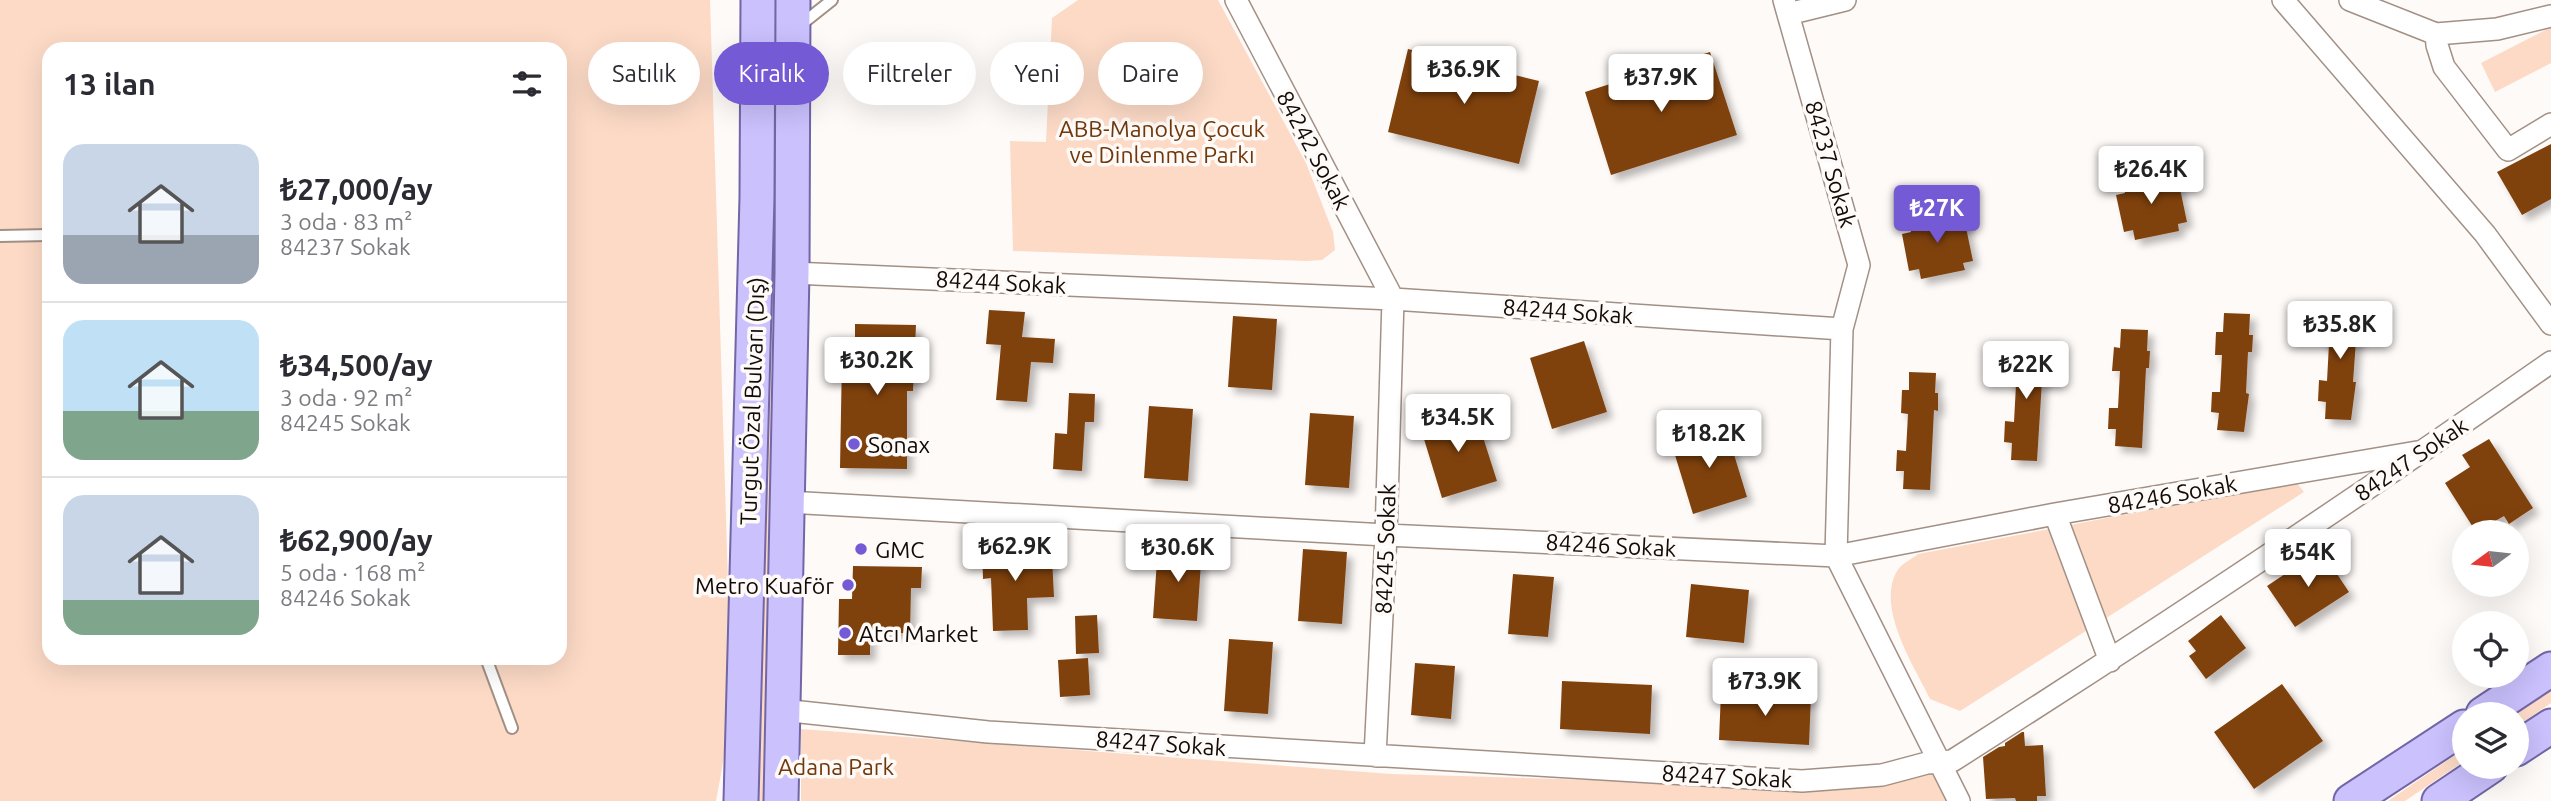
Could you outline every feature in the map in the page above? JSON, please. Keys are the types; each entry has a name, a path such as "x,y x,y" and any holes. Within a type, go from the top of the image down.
{"main road":[{"name":"Turgut Özal Bulvarı (Dış)","path":"741,801 757,197 758,0"},
{"name":"Turgut Özal Bulvarı (Dış)","path":"781,801 792,273 793,16"},
{"path":"2501,702 2551,669"},
{"path":"2529,740 2551,726"},
{"path":"2351,801 2452,735"},
{"path":"2439,801 2472,779"}],"street":[{"name":"84242 Sokak","path":"1236,0 1392,299"},
{"path":"1786,7 1845,0"},
{"path":"2350,0 2436,34 2497,29 2551,16"},
{"path":"2285,1 2486,234 2551,324"},
{"name":"84237 Sokak","path":"1786,7 1859,265 1842,329"},
{"path":"2436,34 2444,67 2508,150 2551,124"},
{"name":"84244 Sokak","path":"792,273 1392,299 1842,329"},
{"name":"84245 Sokak","path":"1375,756 1386,535 1392,299"},
{"path":"1842,329 1836,556 1959,801"},
{"name":"84247 Sokak","path":"782,710 988,732 1375,756 1802,781 1882,775 1952,761 2110,660 2426,450 2551,362"},
{"name":"84246 Sokak","path":"787,502 1386,535 1836,556 2055,514 2426,450"},
{"path":"2055,514 2110,660"}],"lane":[{"path":"793,16 832,0"},
{"path":"0,236 42,235"},
{"path":"489,665 512,728"}],"green space":[{"path":"0,0 710,0 732,713 716,801 0,801"},
{"path":"772,0 777,0 777,42 771,42"},
{"name":"ABB-Manolya Çocuk ve Dinlenme Parkı","path":"1078,0 1218,0 1306,163 1333,232 1335,250 1322,260 1307,261 1013,251 1010,141 1046,142 1048,105 1084,105 1084,42 1051,42 1052,18"},
{"path":"2551,27 2551,63 2495,92 2481,63"},
{"path":"770,105 777,105 776,332 766,801 756,801"},
{"path":"2296,482 2304,492 1960,711 1930,699 1899,636 1891,602 1892,586 1899,568 1918,554"},
{"path":"2551,690 2551,703 2529,718 2529,705"},
{"name":"Adana Park","path":"801,729 1391,774 1800,786 1936,767 1956,801 801,801"},
{"path":"2452,757 2452,769 2405,801 2388,801"}],"building":[{"path":"1408,49 1539,81 1519,164 1388,132"},
{"path":"1710,52 1737,135 1611,175 1585,92"},
{"path":"2551,144 2551,199 2522,215 2497,172"},
{"path":"2167,171 2170,181 2178,179 2187,222 2178,224 2179,231 2135,240 2133,230 2124,232 2116,195 2125,193 2123,180"},
{"path":"1953,211 1955,220 1964,218 1973,261 1963,263 1965,270 1921,279 1919,269 1909,271 1902,234 1911,232 1908,220"},
{"path":"2331,302 2357,303 2356,324 2360,324 2359,341 2356,341 2353,382 2356,382 2351,420 2325,419 2326,402 2318,401 2319,380 2327,381 2329,344 2322,344 2323,320 2330,321"},
{"path":"989,310 1025,312 1022,337 1055,339 1053,363 1031,362 1027,402 996,400 1001,345 986,344"},
{"path":"2224,313 2250,314 2249,335 2253,335 2252,352 2248,352 2246,393 2249,394 2244,432 2217,430 2219,413 2211,412 2212,392 2220,392 2222,355 2215,355 2216,332 2223,332"},
{"path":"1233,316 1277,319 1272,390 1228,387"},
{"path":"855,324 916,325 913,391 907,391 907,469 840,468 842,357 855,357"},
{"path":"2121,329 2148,330 2147,351 2150,351 2149,368 2146,368 2142,448 2115,446 2116,429 2108,429 2109,408 2118,408 2120,371 2112,371 2114,347 2120,348"},
{"path":"1584,341 1607,412 1552,429 1530,358"},
{"path":"2017,343 2044,344 2045,382 2042,381 2037,461 2011,460 2012,443 2004,442 2005,421 2014,422 2016,385 2008,384 2010,361 2016,361"},
{"path":"1909,372 1936,373 1938,411 1934,410 1930,490 1903,489 1904,471 1896,471 1897,450 1906,451 1908,414 1901,413 1902,390 1909,390"},
{"path":"1069,393 1095,394 1094,422 1085,422 1082,471 1053,469 1055,433 1067,434"},
{"path":"1149,406 1193,409 1188,481 1144,478"},
{"path":"1474,409 1497,481 1442,498 1420,426"},
{"path":"1310,413 1354,416 1349,488 1305,485"},
{"path":"1725,425 1747,497 1693,514 1671,442"},
{"path":"2489,439 2533,508 2515,520 2506,520 2504,516 2497,520 2468,520 2445,483 2470,467 2462,455"},
{"path":"1029,542 1029,559 1052,558 1054,597 1027,598 1028,630 993,631 991,578 983,579 982,544"},
{"path":"1158,546 1202,549 1197,621 1153,618"},
{"path":"1303,549 1347,552 1342,624 1298,621"},
{"path":"2321,550 2349,592 2295,627 2267,586"},
{"path":"853,566 922,567 921,588 911,588 910,633 870,633 870,655 838,655 839,599 852,599"},
{"path":"1513,574 1554,577 1548,637 1508,634"},
{"path":"1691,584 1749,590 1744,643 1686,637"},
{"path":"1097,615 1099,653 1076,654 1075,616"},
{"path":"2221,615 2246,648 2206,679 2189,656 2196,651 2188,641"},
{"path":"1229,639 1273,642 1268,714 1224,711"},
{"path":"1088,658 1090,695 1060,697 1058,660"},
{"path":"1415,663 1455,666 1451,719 1411,715"},
{"path":"1562,681 1652,685 1650,734 1560,729"},
{"path":"2282,684 2323,741 2254,789 2214,732"},
{"path":"1721,692 1811,696 1809,745 1719,740"},
{"path":"2022,732 2025,746 2043,745 2046,796 2037,796 2037,801 2016,801 2015,798 1986,799 1983,757 2005,746 2005,743"}],"place":[{"name":"Sonax","path":"854,444"},
{"name":"GMC","path":"861,549"},
{"name":"Metro Kuaför","path":"848,585"},
{"name":"Atcı Market","path":"845,633"}]}
